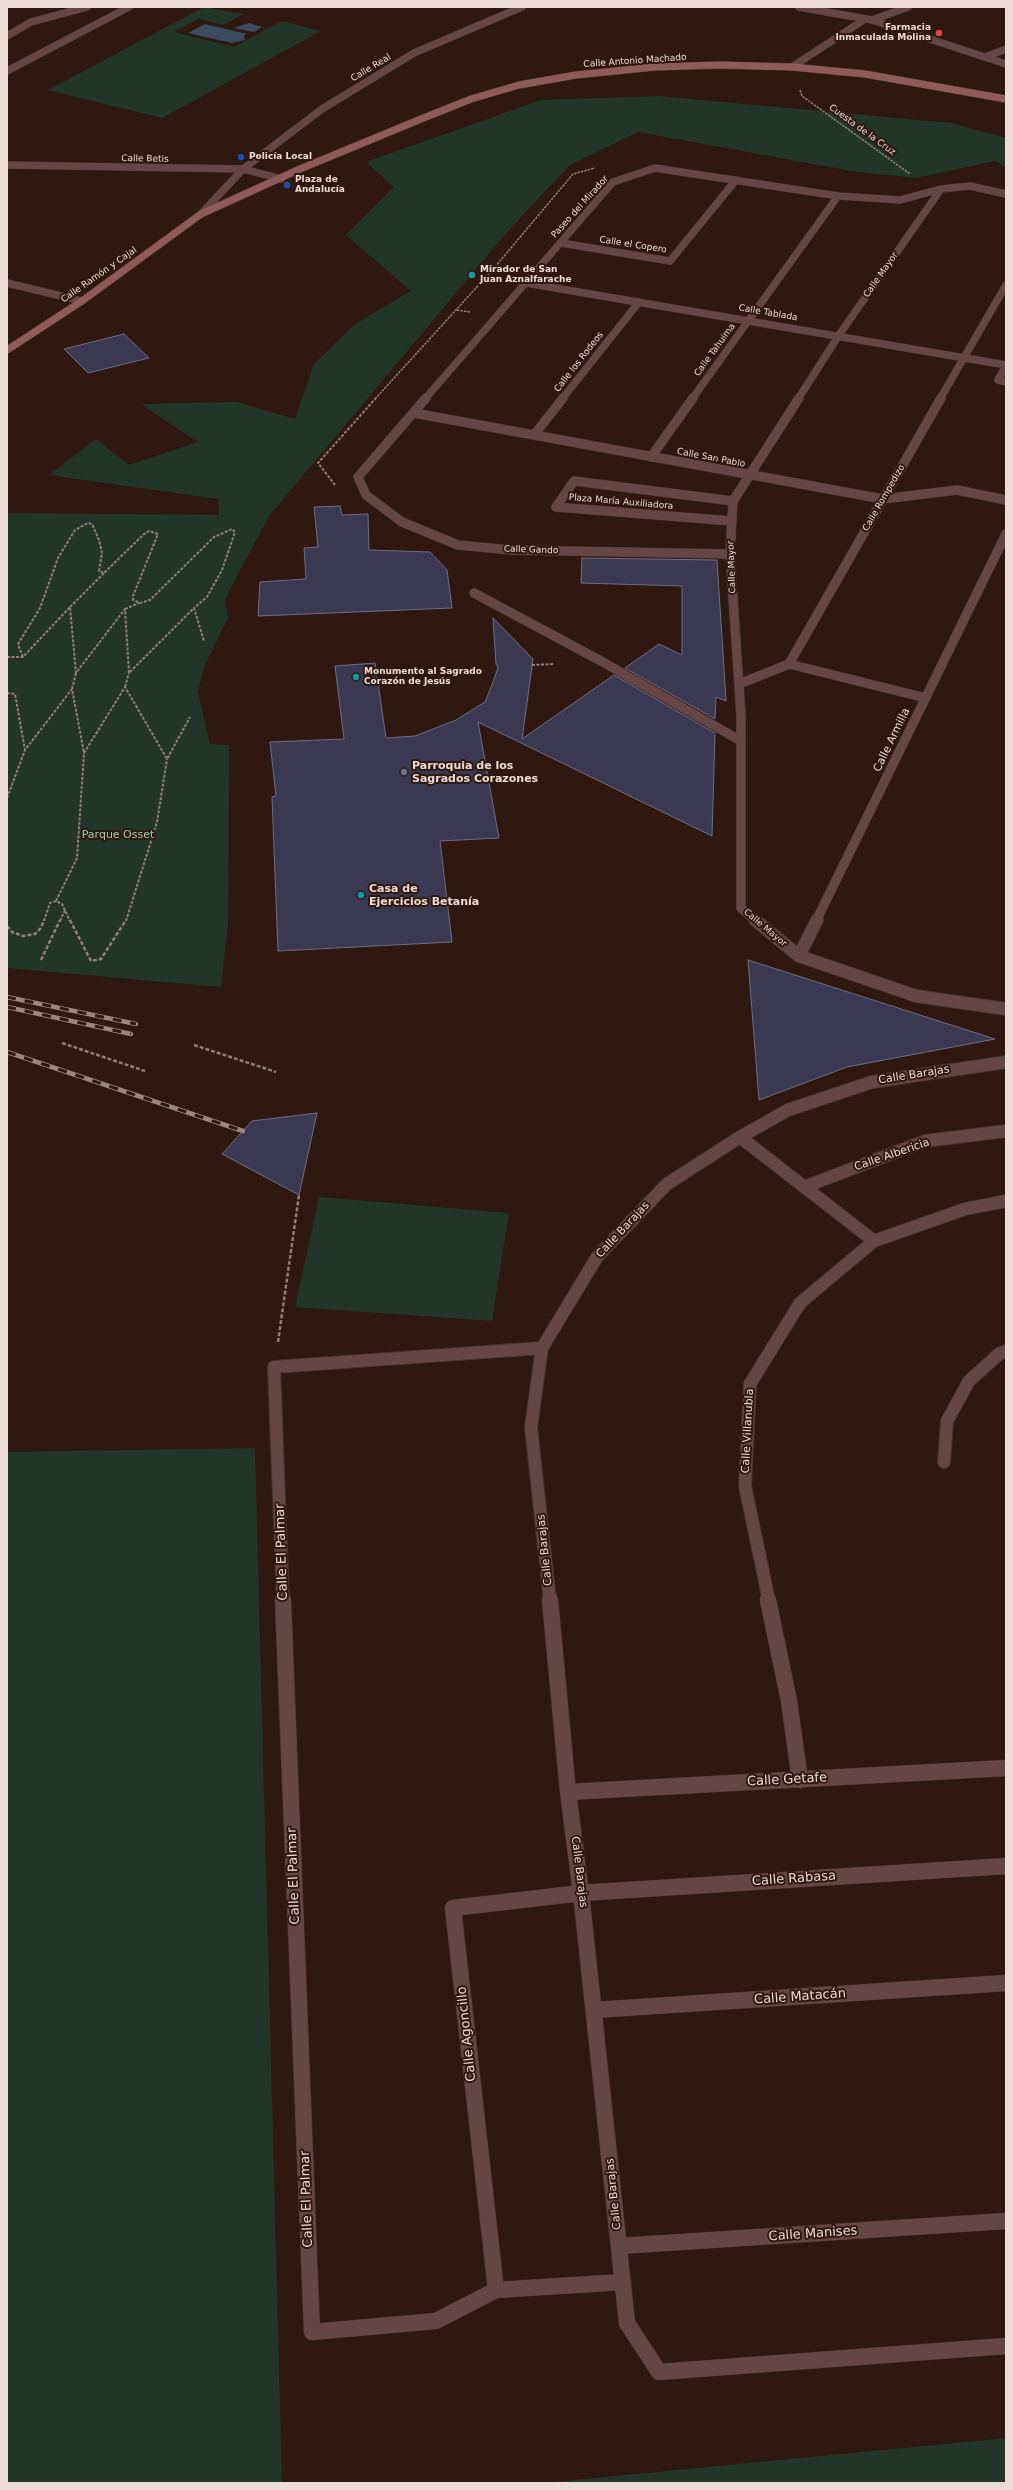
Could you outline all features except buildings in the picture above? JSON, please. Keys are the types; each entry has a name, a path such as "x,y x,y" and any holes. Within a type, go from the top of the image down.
{"main road":[{"name":"Calle Antonio Machado","path":"282,179 300,169 471,99 519,85 576,75 654,67 720,65 792,67 865,74 1006,99"},
{"path":"201,214 282,179"},
{"name":"Calle Ramón y Cajal","path":"7,350 82,301 201,214"}],"street":[{"path":"7,36 31,22 87,7"},
{"path":"7,71 129,7"},
{"name":"Calle Real","path":"243,169 322,108 414,53 522,7"},
{"path":"799,7 813,8 868,19 1006,64"},
{"path":"792,67 868,19 908,7"},
{"path":"985,57 1006,49"},
{"name":"Calle Betis","path":"7,166 243,169 282,179"},
{"name":"Paseo del Mirador","path":"358,477 614,182 656,168 838,196 900,200 941,189 970,186 1006,194"},
{"path":"201,214 243,169"},
{"name":"Calle el Copero","path":"561,243 670,261 736,180"},
{"name":"Calle Mayor","path":"799,956 741,908 741,741 739,684 730,554 733,501 748,475 839,335 941,189"},
{"name":"Calle Tahuima","path":"650,457 838,196"},
{"path":"7,283 82,301"},
{"name":"Calle Tablada","path":"526,283 839,335 1006,365 998,380 1006,382"},
{"name":"Calle Rompedizo","path":"789,664 1006,285"},
{"name":"Calle los Rodeos","path":"534,435 639,302"},
{"name":"Calle San Pablo","path":"414,413 883,500 957,490 1006,500"},
{"name":"Calle Gando","path":"358,477 366,495 402,522 458,545 511,550 730,554"},
{"name":"Plaza María Auxiliadora","path":"732,521 556,507 574,481 733,501"},
{"name":"Calle Armilla","path":"799,956 1006,534"},
{"path":"474,592 601,661 741,741"},
{"path":"739,684 789,664 926,698"},
{"path":"799,956 916,996 1006,1009"},
{"name":"Calle Barajas","path":"1006,1062 872,1082 788,1110 740,1136 667,1184 597,1257 542,1348 531,1427 559,1681 568,1792 581,1893 627,2323 659,2372 1006,2346"},
{"name":"Calle Albericia","path":"804,1186 925,1141 1006,1131"},
{"path":"740,1136 874,1241"},
{"name":"Calle Villanubla","path":"800,1780 789,1701 745,1486 750,1384 800,1303 874,1241 965,1209 1006,1201"},
{"path":"274,1367 542,1348"},
{"path":"944,1462 947,1421 969,1381 999,1354 1006,1350"},
{"name":"Calle El Palmar","path":"274,1367 312,2332 436,2321 496,2290 623,2282"},
{"name":"Calle Getafe","path":"568,1792 1006,1768"},
{"name":"Calle Rabasa","path":"581,1893 1006,1866"},
{"name":"Calle Agoncillo","path":"496,2290 453,1908 581,1893"},
{"name":"Calle Matacán","path":"594,2010 1006,1983"},
{"name":"Calle Manises","path":"619,2246 1006,2221"}],"path":[{"name":"Cuesta de la Cruz","path":"792,67 802,96 916,178 900,200"},
{"path":"457,310 476,313"},
{"path":"23,657 18,644 40,608 58,558 75,530 88,523 92,524 100,540 102,553 99,571 104,573"},
{"path":"76,673 125,609 150,600 214,537 222,532 232,529 234,532 222,570 207,597 129,673"},
{"path":"7,657 23,657 104,573 144,534 149,531 158,534 133,596 133,600 140,603"},
{"path":"7,798 25,750 72,689 76,673 70,607"},
{"path":"194,608 204,641"},
{"path":"84,753 125,687 129,673 125,609"},
{"path":"125,687 167,760"},
{"path":"56,901 77,858 84,753 72,689"},
{"path":"7,694 15,694 25,750"},
{"path":"7,926 12,932 17,934 35,934 41,928 50,903 56,901 62,904 66,910 91,961 100,959 124,926 157,822 167,760 190,717"},
{"path":"41,960 66,910"},
{"path":"62,1043 145,1071"},
{"path":"194,1045 276,1072"},
{"path":"274,1367 299,1196"}],"green space":[{"path":"204,7 244,14 223,25 198,19 174,32 234,47 282,21 321,31 162,118 48,90"},
{"name":"Parque Osset","path":"658,96 951,123 1006,138 1006,167 995,161 916,178 857,172 638,132 570,165 508,231 269,516 225,599 228,618 204,667 198,692 210,744 229,745 228,925 221,987 7,968 7,513 219,515 218,499 49,475 96,439 129,465 198,442 141,404 237,402 295,419 314,364 355,324 411,291 346,235 394,187 366,162 541,100"},
{"path":"319,1197 509,1213 492,1321 295,1307"},
{"path":"255,1448 282,2483 7,2483 7,1452"},
{"path":"1006,2438 1006,2483 543,2483"}],"water":[{"path":"249,23 262,27 254,32 234,28"},
{"path":"205,24 247,34 244,36 245,40 232,43 188,33"}],"railway":[{"path":"7,997 136,1024"},
{"path":"7,1007 131,1034"},
{"path":"7,1052 243,1131"}],"place":[{"name":"Farmacia Inmaculada Molina","path":"939,33"},
{"name":"Policía Local","path":"241,157"},
{"name":"Plaza de Andalucía","path":"287,185"},
{"name":"Mirador de San Juan Aznalfarache","path":"472,275"},
{"name":"Monumento al Sagrado Corazón de Jesús","path":"356,677"},
{"name":"Parroquia de los Sagrados Corazones","path":"404,772"},
{"name":"Casa de Ejercicios Betanía","path":"361,895"}]}
